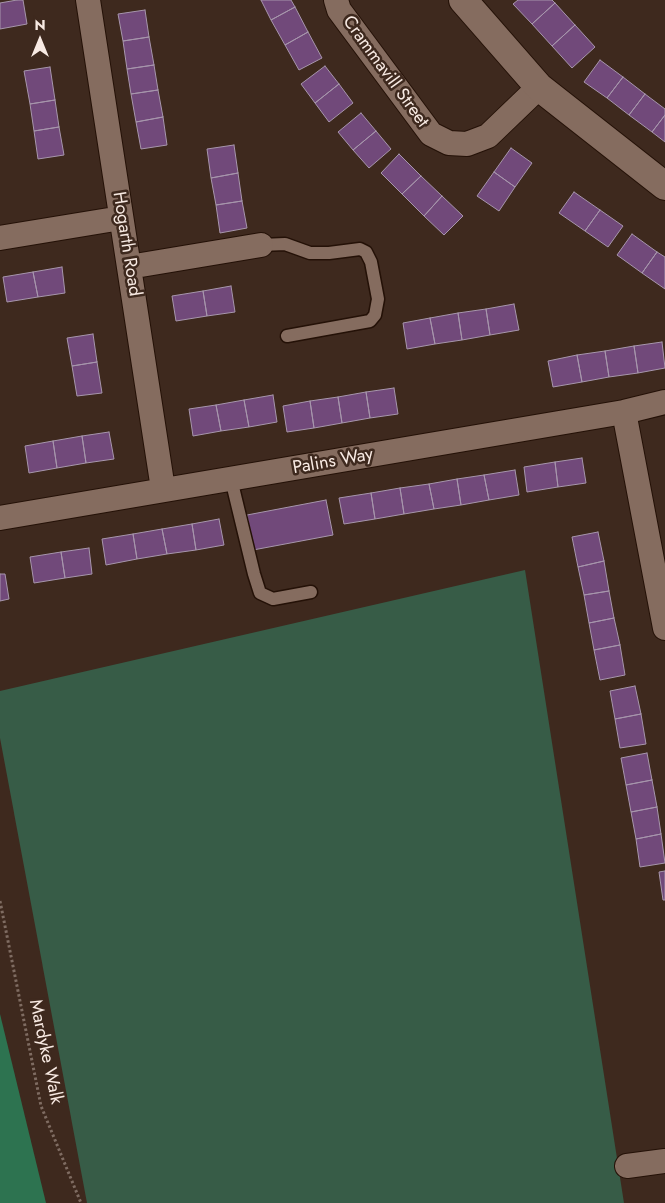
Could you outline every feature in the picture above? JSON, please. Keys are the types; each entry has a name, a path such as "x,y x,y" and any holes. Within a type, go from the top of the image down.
{"street":[{"name":"Hogarth Road","path":"88,0 163,489"},
{"name":"Crammavill Street","path":"336,0 339,10 430,134 449,143 467,144 488,136 539,87"},
{"path":"463,0 539,87 665,186"},
{"path":"0,238 121,218"},
{"path":"129,267 261,245"},
{"name":"Palins Way","path":"0,518 624,412 665,402"},
{"path":"624,412 665,628"},
{"path":"627,1166 665,1161"}],"lane":[{"path":"261,245 285,244 310,253 329,253 360,249 366,252 371,262 378,299 375,315 370,321 287,336"},
{"path":"232,479 260,593 273,599 311,592"}],"path":[{"name":"Mardyke Walk","path":"0,901 41,1106 81,1203"}],"green space":[{"path":"525,570 624,1203 87,1203 0,738 0,691"},
{"path":"0,1014 46,1203 0,1203"}],"building":[{"path":"23,0 27,24 0,29 0,3"},
{"path":"261,0 291,0 295,7 271,20"},
{"path":"518,0 552,0 555,3 532,24 513,4"},
{"path":"555,3 575,25 552,46 532,24"},
{"path":"295,7 308,32 285,45 271,20"},
{"path":"145,10 149,37 123,41 118,14"},
{"path":"575,25 595,47 572,68 552,46"},
{"path":"308,32 322,58 299,70 285,45"},
{"path":"149,37 154,65 127,69 123,41"},
{"path":"600,60 623,77 607,98 584,82"},
{"path":"154,65 158,90 131,94 127,69"},
{"path":"325,66 339,84 315,103 301,84"},
{"path":"50,67 55,100 30,104 24,71"},
{"path":"623,77 645,94 629,115 607,98"},
{"path":"339,84 353,103 329,122 315,103"},
{"path":"158,90 163,117 136,122 131,94"},
{"path":"645,94 665,109 665,115 652,132 629,115"},
{"path":"55,100 59,127 34,131 30,104"},
{"path":"361,113 376,131 353,150 338,132"},
{"path":"665,115 665,142 652,132"},
{"path":"163,117 167,145 141,149 136,122"},
{"path":"59,127 64,155 38,159 34,131"},
{"path":"376,131 391,149 369,168 353,150"},
{"path":"234,145 238,173 211,178 207,149"},
{"path":"511,148 532,163 515,187 494,172"},
{"path":"399,154 421,176 402,194 381,173"},
{"path":"494,172 515,187 499,211 477,196"},
{"path":"238,173 242,201 216,205 211,178"},
{"path":"421,176 442,196 424,216 402,194"},
{"path":"574,192 600,210 585,231 559,213"},
{"path":"442,196 463,216 444,235 424,216"},
{"path":"242,201 247,228 220,233 216,205"},
{"path":"600,210 623,226 608,247 585,231"},
{"path":"632,234 657,252 642,273 617,255"},
{"path":"657,252 665,257 665,289 642,273"},
{"path":"62,267 65,293 38,297 33,272"},
{"path":"33,272 38,297 7,302 3,277"},
{"path":"231,286 235,312 207,316 203,291"},
{"path":"203,291 207,316 176,321 172,296"},
{"path":"514,304 519,330 490,335 486,309"},
{"path":"486,309 490,335 462,340 458,313"},
{"path":"458,313 462,340 435,344 430,318"},
{"path":"430,318 435,344 407,349 403,323"},
{"path":"93,334 97,362 72,366 67,338"},
{"path":"662,342 665,368 638,373 634,346"},
{"path":"634,346 638,373 609,377 605,351"},
{"path":"605,351 609,377 582,382 577,355"},
{"path":"577,355 582,382 553,387 548,361"},
{"path":"97,362 102,393 77,396 72,366"},
{"path":"394,388 398,414 370,418 366,392"},
{"path":"366,392 370,418 342,423 338,397"},
{"path":"273,395 277,422 249,427 244,400"},
{"path":"338,397 342,423 314,428 310,401"},
{"path":"244,400 249,427 221,431 216,405"},
{"path":"310,401 314,428 287,432 283,406"},
{"path":"216,405 221,431 193,436 189,409"},
{"path":"109,432 114,459 86,463 82,436"},
{"path":"82,436 86,463 57,468 53,441"},
{"path":"53,441 57,468 29,473 25,446"},
{"path":"582,458 586,483 558,487 555,462"},
{"path":"555,462 558,487 527,492 524,467"},
{"path":"515,470 519,495 489,500 484,475"},
{"path":"484,475 489,500 461,505 457,479"},
{"path":"457,479 461,505 434,509 429,484"},
{"path":"429,484 434,509 404,514 400,488"},
{"path":"400,488 404,514 375,519 371,493"},
{"path":"371,493 375,519 344,524 339,498"},
{"path":"326,500 333,535 253,550 247,515"},
{"path":"219,519 224,545 196,550 192,524"},
{"path":"192,524 196,550 167,554 162,529"},
{"path":"162,529 167,554 137,559 133,534"},
{"path":"598,532 604,561 578,567 572,537"},
{"path":"133,534 137,559 106,565 102,539"},
{"path":"89,548 92,574 65,578 61,552"},
{"path":"61,552 65,578 34,583 30,557"},
{"path":"604,561 609,591 584,595 578,567"},
{"path":"0,574 5,574 9,599 0,601"},
{"path":"609,591 614,618 589,623 584,595"},
{"path":"614,618 620,645 594,650 589,623"},
{"path":"620,645 625,675 600,680 594,650"},
{"path":"635,686 641,714 615,719 610,691"},
{"path":"641,714 646,744 620,748 615,719"},
{"path":"647,753 652,780 626,785 621,758"},
{"path":"652,780 657,807 631,812 626,785"},
{"path":"657,807 661,834 636,839 631,812"},
{"path":"661,834 665,863 640,867 636,839"},
{"path":"665,871 665,900 663,900 659,872"}]}
